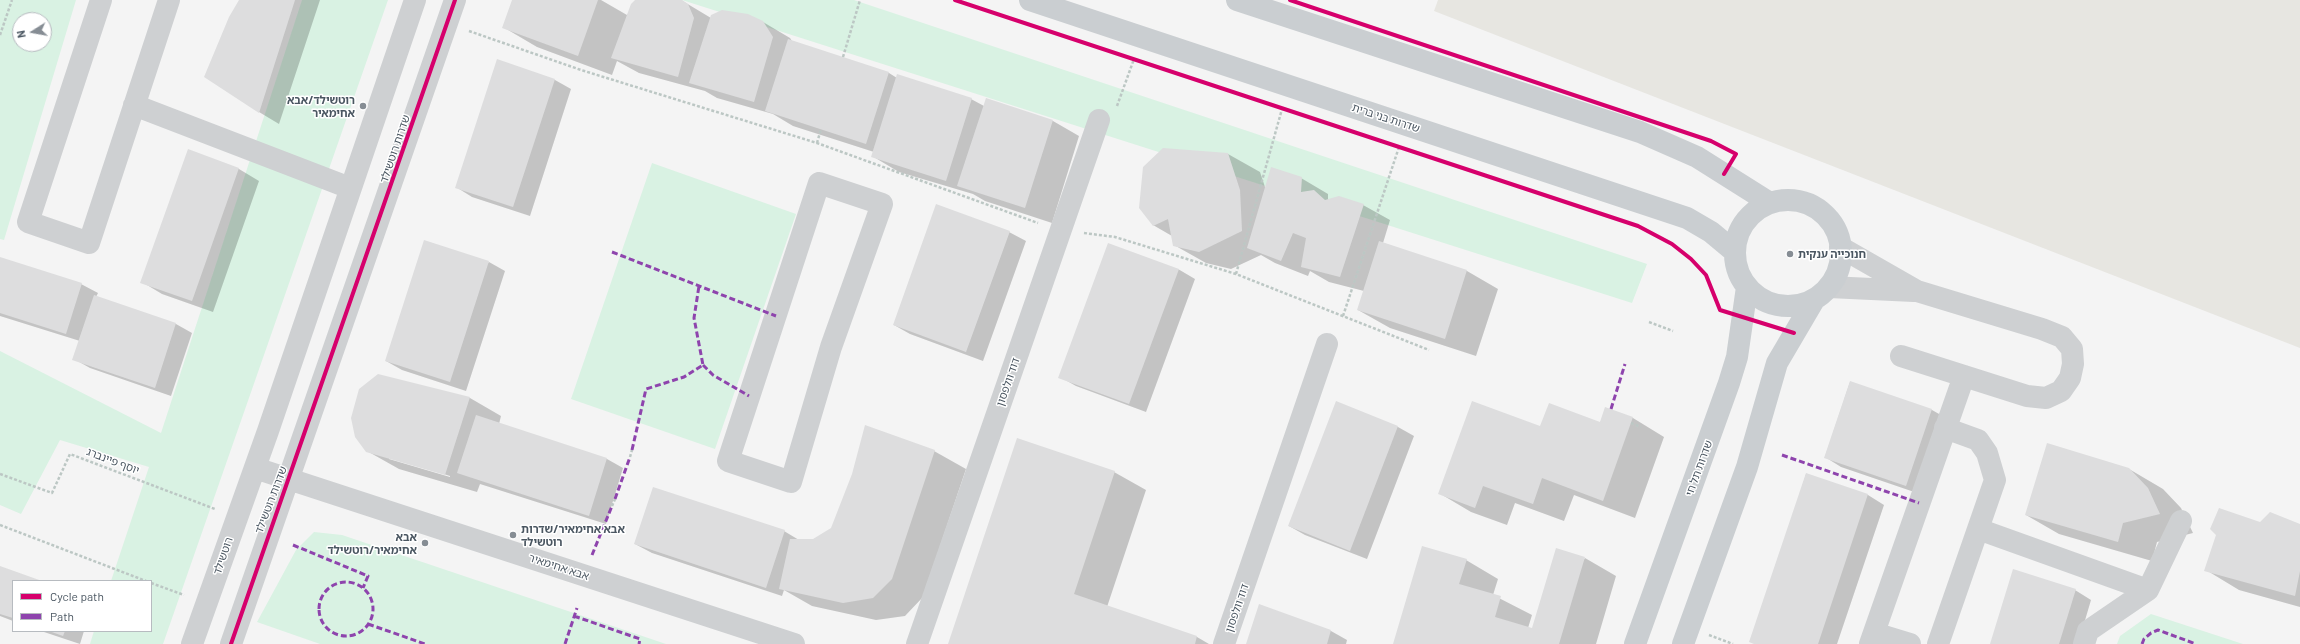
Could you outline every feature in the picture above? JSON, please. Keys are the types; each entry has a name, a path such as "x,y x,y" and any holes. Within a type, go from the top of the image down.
{"main road":[{"name":"שדרות בני ברית","path":"1030,0 1680,216 1711,232 1735,252"},
{"path":"1237,0 1640,132 1697,157 1770,203"},
{"path":"1682,644 1747,467 1777,363 1821,293 1835,277 1840,262 1840,246 1836,231 1828,218 1816,208 1801,202 1786,200 1770,203 1756,211 1745,222 1738,236 1735,252 1736,264 1747,287 1758,297 1771,304 1786,306 1800,305 1821,293"},
{"name":"שדרות תל חי","path":"1635,644 1729,383 1737,357 1747,287"}],"street":[{"path":"101,0 28,222 89,243 169,0"},
{"path":"255,468 415,0"},
{"name":"שדרות רוטשילד","path":"231,644 455,0"},
{"path":"134,105 350,188"},
{"name":"דוד וולפסון","path":"917,644 1099,120"},
{"path":"819,184 882,204 831,346 791,482 728,461 819,184"},
{"path":"1840,246 1917,291 2042,329 2062,337 2072,349 2073,364 2070,378 2061,391 2046,398 2027,396 1901,356"},
{"path":"1821,293 1917,291"},
{"name":"דוד וולפסון","path":"1224,644 1327,344"},
{"path":"1910,644 1872,639 1964,376"},
{"path":"1938,644 1995,480 1987,453 1978,440 1945,428"},
{"name":"אבא אחימאיר","path":"255,468 794,644"},
{"name":"רוטשילד","path":"192,644 255,468"},
{"path":"2084,644 2088,631 2148,590 2181,521"},
{"path":"1978,529 2148,590"}],"path":[{"path":"0,35 12,0"},
{"path":"843,57 860,0"},
{"path":"464,30 581,70 817,143 1024,218"},
{"path":"1099,120 1111,125 1134,59"},
{"path":"1236,274 1282,109"},
{"path":"817,143 821,129"},
{"path":"1342,316 1399,147"},
{"path":"1060,231 1115,237 1236,274 1429,350"},
{"path":"1649,322 1673,331"},
{"path":"1631,423 1641,427"},
{"path":"630,457 632,450"},
{"path":"612,506 614,499"},
{"path":"0,525 143,580"},
{"path":"152,583 189,597"}],"green space":[{"path":"0,0 76,0 4,240 0,239"},
{"path":"302,0 388,0 163,644 90,644 94,632 152,632 152,580 111,580 149,467 60,440 21,514 0,505 0,351 161,433"},
{"path":"682,0 854,0 1647,264 1632,303"},
{"path":"652,163 796,214 715,449 571,399"},
{"path":"314,532 342,535 666,644 320,644 257,622 296,550"},
{"path":"2151,614 2243,644 2117,644 2120,636"}],"sand":[{"path":"1438,0 2300,0 2300,348 1434,11"}],"building":[{"path":"239,0 295,0 259,113 204,77 229,17"},
{"path":"512,0 598,0 578,56 502,28"},
{"path":"635,0 682,0 688,4 694,18 678,77 611,58 631,4"},
{"path":"722,10 748,14 763,21 773,37 754,102 689,83 711,15"},
{"path":"788,39 889,72 866,144 765,111"},
{"path":"497,59 555,79 513,207 455,188"},
{"path":"897,74 972,98 946,181 871,157"},
{"path":"986,98 1053,120 1025,208 957,186"},
{"path":"1163,148 1228,153 1240,190 1242,231 1199,252 1173,246 1168,219 1153,226 1139,208 1143,167"},
{"path":"188,149 239,168 192,301 140,283"},
{"path":"1271,167 1302,177 1301,192 1314,190 1325,200 1339,196 1364,204 1340,277 1301,267 1306,238 1293,233 1281,261 1247,248"},
{"path":"936,204 1010,231 966,352 893,325"},
{"path":"424,240 489,261 450,382 385,361"},
{"path":"1379,241 1467,270 1445,339 1357,310"},
{"path":"1108,243 1179,269 1129,404 1058,378"},
{"path":"0,257 82,283 66,334 0,313"},
{"path":"94,295 176,323 155,388 72,360"},
{"path":"378,374 470,397 445,475 366,452 355,437 351,418 359,389"},
{"path":"1850,381 1932,409 1906,486 1824,458"},
{"path":"1336,401 1398,426 1350,551 1288,526"},
{"path":"1472,401 1540,426 1549,403 1600,422 1605,407 1633,417 1603,501 1542,478 1533,504 1483,486 1475,508 1438,494"},
{"path":"476,415 607,458 589,516 457,473"},
{"path":"865,425 935,450 892,579 873,598 843,603 779,589 790,539 813,539 831,528 852,474"},
{"path":"1017,438 1115,471 1074,594 1197,636 1195,644 948,644"},
{"path":"2047,443 2129,468 2148,488 2160,514 2123,523 2118,542 2025,515"},
{"path":"1806,473 1868,494 1818,644 1754,644 1749,642"},
{"path":"653,487 785,530 766,588 634,544"},
{"path":"2219,508 2260,522 2270,512 2300,524 2300,571 2295,596 2204,571 2216,535 2210,529"},
{"path":"1422,546 1467,559 1459,584 1501,596 1495,617 1532,628 1556,548 1585,557 1559,644 1393,644"},
{"path":"0,566 39,580 12,580 12,618 0,614"},
{"path":"2013,569 2076,589 2059,644 1990,644"},
{"path":"1259,604 1331,630 1327,644 1246,644"},
{"path":"52,632 65,632 63,636"}],"marked path":[{"path":"612,252 776,316"},
{"path":"632,450 646,389 684,377 703,365 694,318 699,286"},
{"path":"1611,409 1625,364"},
{"path":"703,365 713,375 749,396"},
{"path":"1782,455 1919,503"},
{"path":"615,499 630,457"},
{"path":"592,555 612,506"},
{"path":"293,545 368,576 363,588"},
{"path":"346,582 356,584 365,590 371,599 373,609 371,619 365,628 356,634 346,636 336,634 327,628 321,619 319,609 321,599 327,590 336,584 346,582"},
{"path":"565,644 577,608"},
{"path":"574,616 640,639 639,644"},
{"path":"368,624 425,644"},
{"path":"2142,644 2144,639 2151,633 2158,630 2196,644"}],"cycle path":[{"path":"231,644 455,0"},
{"path":"955,0 1638,226 1672,244 1691,259 1706,275 1720,310 1794,333"},
{"path":"1290,0 1711,141 1736,154 1724,174"}],"place":[{"name":"רוטשילד/אבא אחימאיר","path":"363,106"},
{"name":"חנוכייה ענקית","path":"1790,254"},
{"name":"אבא אחימאיר/שדרות רוטשילד","path":"513,535"},
{"name":"אבא אחימאיר/רוטשילד","path":"425,543"}]}
